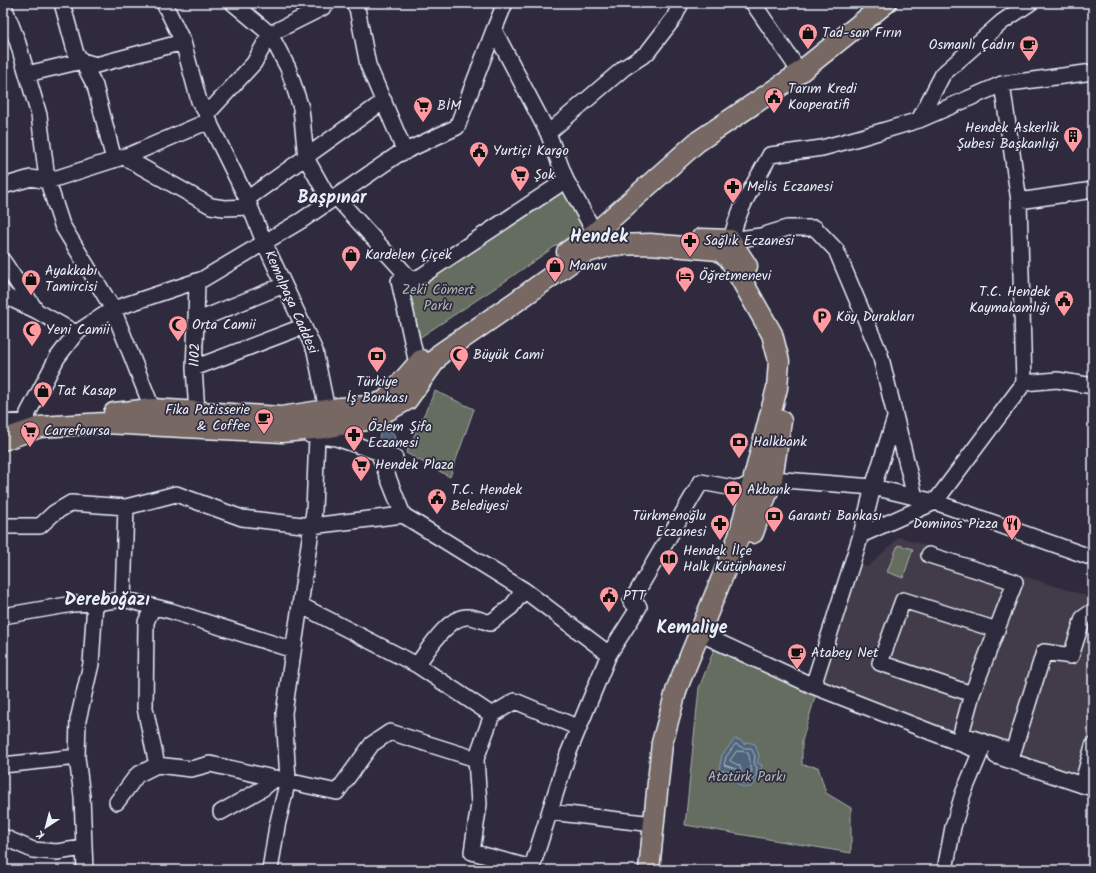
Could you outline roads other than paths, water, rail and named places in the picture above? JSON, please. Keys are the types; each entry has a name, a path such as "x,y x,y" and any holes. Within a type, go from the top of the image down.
{"main road":[{"path":"4,434 33,424 105,423 197,412 281,417 327,410 370,406 384,401 433,346 595,233 698,142 800,72 886,3"},
{"path":"595,233 730,249"},
{"path":"584,253 595,233"},
{"path":"156,417 282,432 325,428 372,419 407,400 440,354 584,253 613,245 650,244 718,250 730,249"},
{"path":"661,870 674,745 706,636 739,536 763,480 777,388 779,361 772,334 730,249"},
{"path":"649,870 662,743 677,688 706,636"}],"street":[{"path":"62,3 76,54 82,61 95,86 119,158 210,206 224,208 249,203 306,158 384,101"},
{"name":"Kemalpaşa Caddesi","path":"164,3 183,42 199,101 249,203 264,242 315,352 327,410"},
{"path":"233,3 270,34 288,68 301,108 306,158 333,198 405,281 415,367"},
{"path":"3,186 32,178 48,181 119,158 182,134 204,123 209,120 254,63 270,34 322,8 328,3"},
{"path":"353,3 356,8 368,65 405,152"},
{"path":"33,424 28,413 57,358 76,333 113,310 203,279 405,152 457,127 505,3"},
{"path":"548,133 624,68 647,53 674,18 681,3"},
{"path":"753,3 800,72"},
{"path":"918,120 943,74 1002,22 1030,3"},
{"path":"3,4 17,40 40,115 48,181 62,226 113,310 156,417"},
{"path":"494,30 548,133 566,180 595,233"},
{"path":"27,74 82,61 96,65 183,42"},
{"path":"730,249 736,221 770,155 822,148 918,120 1002,84 1093,72"},
{"path":"862,535 935,502 1024,383 1019,201 1002,84"},
{"path":"405,281 493,230 566,180"},
{"path":"1019,201 1093,190"},
{"path":"730,249 760,236 787,228 815,228 836,250 880,354 915,497"},
{"path":"3,261 35,310"},
{"name":"1102","path":"197,281 194,368 197,412"},
{"path":"196,320 284,285"},
{"path":"3,292 7,296 76,333"},
{"path":"194,368 294,330"},
{"path":"1024,383 1057,380 1093,386"},
{"path":"813,686 862,535 873,487 896,418"},
{"path":"282,432 336,438 395,458"},
{"path":"270,870 282,779 284,713 311,526 317,436"},
{"path":"378,452 403,514 524,590 609,654"},
{"path":"579,728 516,700 492,715 476,759 479,804 472,852 532,869 568,754 579,728 609,654 700,482 739,489 763,480 873,487 935,502 1093,558"},
{"path":"6,526 40,526 54,513 71,503 126,507 176,494 242,518 311,526 403,514"},
{"path":"124,599 126,507"},
{"path":"929,555 1015,582 972,694 961,734 1013,752 1044,652 1071,656 1083,618 1093,610"},
{"path":"417,665 441,634 456,619 468,616 490,623 511,607 524,590"},
{"path":"3,616 72,604 95,603 124,599 293,650"},
{"path":"972,694 880,663 902,600 997,630"},
{"path":"84,870 82,797 77,757 78,720 91,664 95,603"},
{"path":"300,606 417,665 492,715"},
{"path":"153,607 146,622 147,631 144,678 145,708 157,765"},
{"path":"706,636 813,686 981,751 1088,787 1093,746"},
{"path":"117,802 137,775 157,765 190,769 210,764 337,792 372,744 390,732 476,759"},
{"path":"945,870 953,827 963,794 981,751"},
{"path":"3,765 77,757"},
{"path":"221,812 282,779"},
{"path":"550,812 653,824"},
{"path":"3,837 33,850 58,852 83,848"}],"water":[{"path":"387,430 394,435 395,438 390,445 387,446 380,441 379,438 384,431"},
{"path":"735,739 742,741 744,744 747,742 755,744 759,756 757,763 762,765 759,778 751,787 740,786 734,780 733,772 719,770 722,755"}],"place":[{"name":"Tad-san Fırın","path":"808,50"},
{"name":"Osmanlı Çadırı","path":"1029,62"},
{"name":"Tarım Kredi Kooperatifi","path":"774,114"},
{"name":"BİM","path":"423,123"},
{"name":"Hendek Askerlik Şubesi Başkanlığı","path":"1073,153"},
{"name":"Yurtiçi Kargo","path":"479,168"},
{"name":"Şok","path":"520,192"},
{"name":"Melis Eczanesi","path":"733,204"},
{"name":"Sağlık Eczanesi","path":"690,258"},
{"name":"Kardelen Çiçek","path":"351,272"},
{"name":"Manav","path":"555,283"},
{"name":"Öğretmenevi","path":"685,293"},
{"name":"Ayakkabı Tamircisi","path":"31,296"},
{"name":"T.C. Hendek Kaymakamlığı","path":"1064,317"},
{"name":"Köy Durakları","path":"822,334"},
{"name":"Orta Camii","path":"178,342"},
{"name":"Yeni Camii","path":"32,347"},
{"name":"Büyük Cami","path":"459,372"},
{"name":"Türkiye İş Bankası","path":"377,373"},
{"name":"Tat Kasap","path":"43,408"},
{"name":"Fika Patisserie & Coffee","path":"264,435"},
{"name":"Carrefoursa","path":"30,448"},
{"name":"Özlem Şifa Eczanesi","path":"354,452"},
{"name":"Halkbank","path":"739,459"},
{"name":"Hendek Plaza","path":"361,482"},
{"name":"Akbank","path":"733,507"},
{"name":"T.C. Hendek Belediyesi","path":"437,515"},
{"name":"Garanti Bankası","path":"774,533"},
{"name":"Türkmenoğlu Eczanesi","path":"720,541"},
{"name":"Dominos Pizza","path":"1012,541"},
{"name":"Hendek İlçe Halk Kütüphanesi","path":"669,576"},
{"name":"PTT","path":"609,613"},
{"name":"Atabey Net","path":"797,670"}],"district":[{"name":"Başpınar","path":"332,198"},
{"name":"Hendek","path":"599,237"},
{"name":"Dereboğazı","path":"107,600"},
{"name":"Kemaliye","path":"692,628"}],"park label":[{"name":"Zeki Cömert Parkı","path":"438,298"},
{"name":"Atatürk Parkı","path":"747,777"}]}
